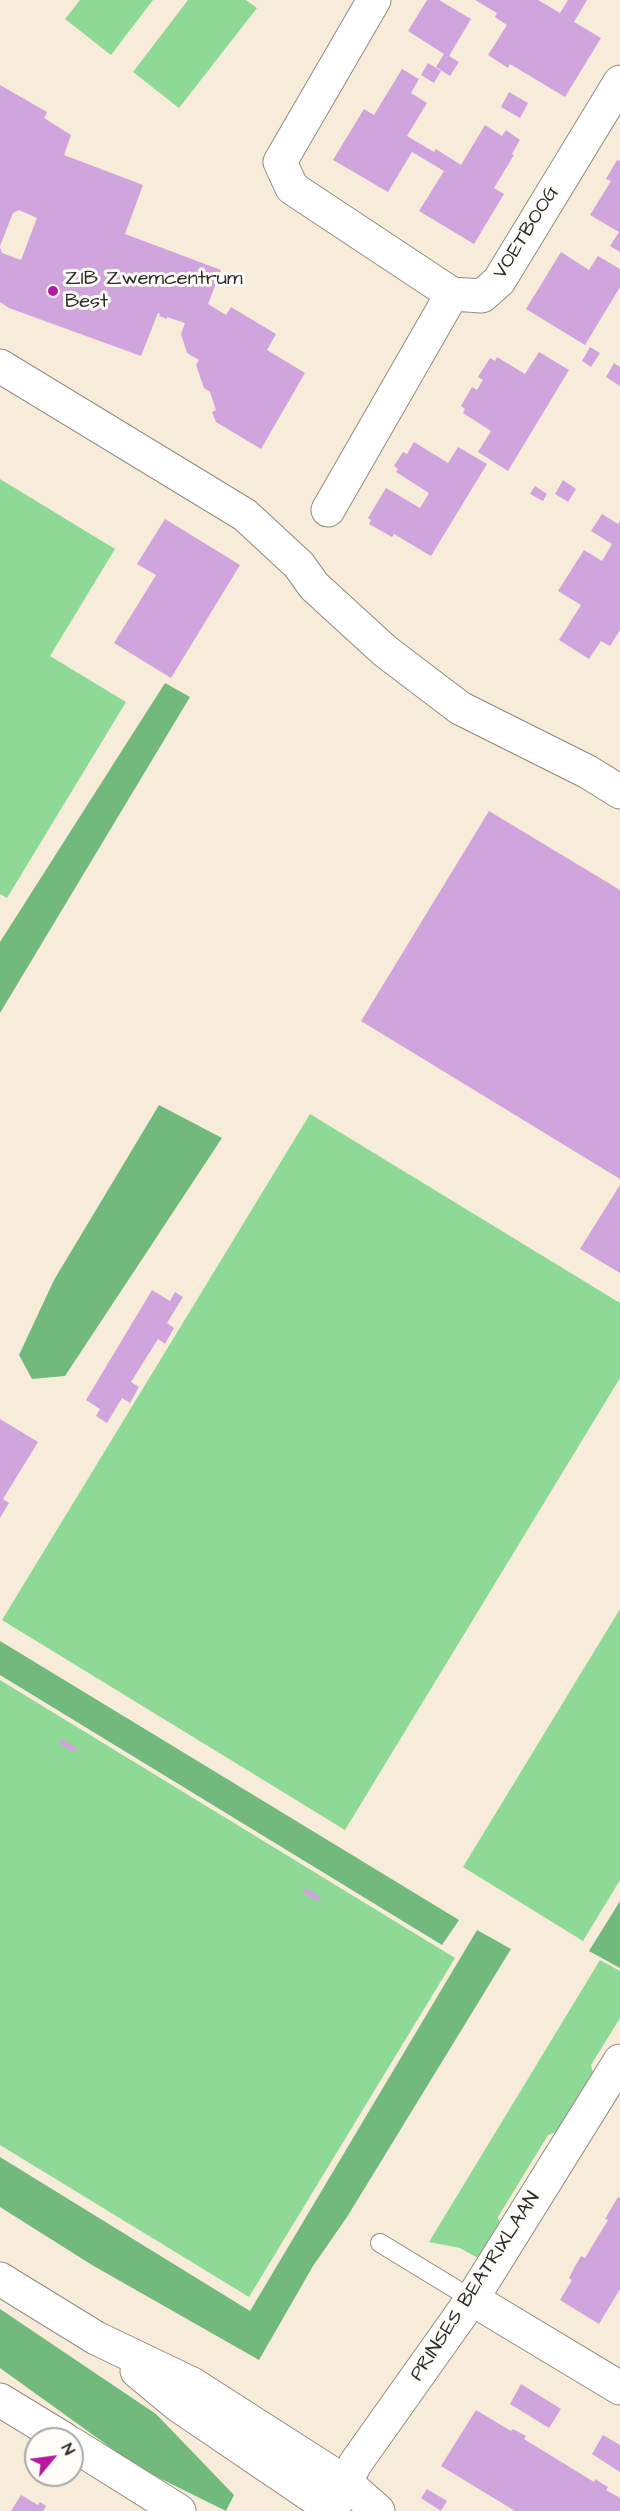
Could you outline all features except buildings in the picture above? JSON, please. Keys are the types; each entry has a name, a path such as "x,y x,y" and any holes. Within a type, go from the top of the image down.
{"street":[{"path":"328,510 452,294 292,188 280,162 374,0"},
{"name":"VOETBOOG","path":"452,294 482,296 499,281 620,81"},
{"path":"0,366 245,515 299,565 314,586 385,651 460,708 588,772 620,792"},
{"name":"PRINSES BEATRIXLAAN","path":"335,2503 355,2464 472,2299 620,2061"},
{"path":"0,2279 96,2338 192,2384 335,2503 378,2511"},
{"path":"472,2299 620,2388"},
{"path":"0,2400 44,2427"},
{"path":"84,2452 179,2511"}],"lane":[{"path":"380,2243 472,2299"}],"green space":[{"path":"80,0 153,0 111,55 65,19"},
{"path":"188,0 246,0 257,8 179,108 133,72"},
{"path":"0,479 115,549 50,656 126,702 7,898 0,894"},
{"path":"165,683 190,697 0,1013 0,942"},
{"path":"159,1105 222,1138 65,1376 32,1379 19,1355 54,1280"},
{"path":"310,1114 620,1303 620,1378 345,1830 2,1620"},
{"path":"620,1609 620,1880 583,1941 463,1867"},
{"path":"0,1641 459,1920 442,1945 0,1675"},
{"path":"0,1680 455,1958 249,2297 0,2145"},
{"path":"620,1901 620,1968 589,1951"},
{"path":"477,1930 511,1949 347,2217 313,2266 259,2360 92,2265 0,2207 0,2157 250,2311"},
{"path":"600,1960 620,1971 620,2018 591,2065 595,2081 564,2129 548,2135 498,2217 502,2234 483,2261 460,2248 429,2242"},
{"path":"0,2309 156,2414 234,2495 226,2511 139,2468 0,2368"}],"place":[{"name":"ZIB Zwemcentrum Best","path":"53,291"}]}
